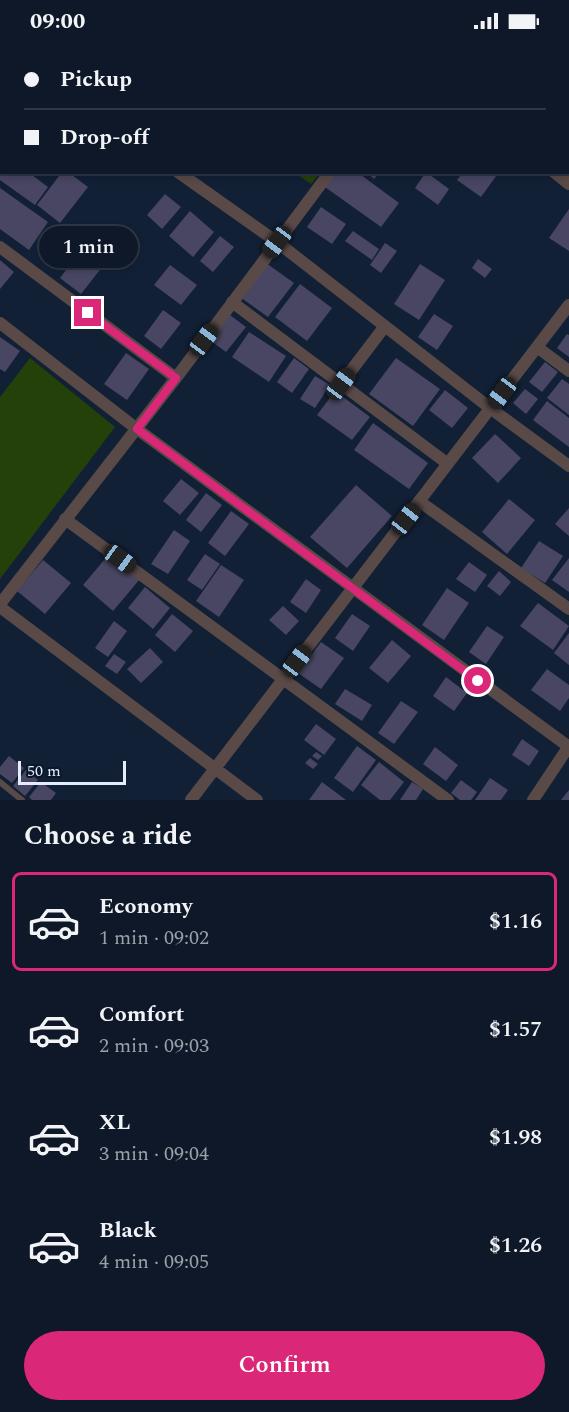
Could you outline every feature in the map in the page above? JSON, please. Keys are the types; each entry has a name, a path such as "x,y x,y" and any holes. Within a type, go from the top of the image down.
{"street":[{"path":"181,174 277,242 490,408 569,466"},
{"path":"257,800 0,605 176,378 328,174"},
{"path":"556,174 569,184"},
{"path":"0,247 176,378"},
{"path":"232,302 448,464"},
{"path":"191,800 569,305"},
{"path":"0,323 137,429 569,747 533,800"},
{"path":"341,384 385,326"},
{"path":"537,347 569,371"},
{"path":"419,501 569,609"},
{"path":"65,519 448,800"}],"lane":[{"path":"0,782 22,800"}],"green space":[{"path":"296,174 319,174 311,184"},
{"path":"30,358 115,427 0,579 0,397"}],"building":[{"path":"0,174 31,174 48,187 35,205 0,180"},
{"path":"60,174 71,174 88,187 60,223 37,205"},
{"path":"335,174 360,174 399,203 381,227 325,187"},
{"path":"368,174 378,174 374,179"},
{"path":"425,174 429,174 449,189 438,205 415,188"},
{"path":"462,174 498,174 481,197 457,180"},
{"path":"0,188 48,222 29,250 0,229"},
{"path":"165,194 181,207 162,229 147,215"},
{"path":"321,207 346,224 332,244 307,227"},
{"path":"569,209 569,251 549,238"},
{"path":"190,211 214,232 193,257 169,236"},
{"path":"353,231 379,249 372,260 345,241"},
{"path":"220,236 234,247 213,272 200,261"},
{"path":"385,243 397,251 381,273 370,265"},
{"path":"81,250 103,266 81,294 60,278"},
{"path":"478,259 492,269 485,278 472,268"},
{"path":"0,260 14,272 0,289"},
{"path":"266,263 294,283 268,317 240,297"},
{"path":"420,264 445,280 419,320 394,304"},
{"path":"170,265 197,285 181,305 154,285"},
{"path":"300,284 332,308 307,341 275,317"},
{"path":"163,310 181,323 161,349 144,336"},
{"path":"226,312 246,327 226,352 207,338"},
{"path":"434,314 453,326 437,350 418,337"},
{"path":"249,332 286,356 269,382 232,357"},
{"path":"567,334 569,335 569,357 557,348"},
{"path":"0,337 20,351 5,372 0,369"},
{"path":"126,353 149,369 127,400 104,384"},
{"path":"294,358 309,369 292,393 277,382"},
{"path":"396,358 440,389 413,426 369,394"},
{"path":"545,362 558,372 542,392 529,382"},
{"path":"315,376 330,385 315,408 300,399"},
{"path":"562,379 569,384 569,415 547,398"},
{"path":"525,389 538,399 526,414 513,403"},
{"path":"445,390 468,408 452,428 429,410"},
{"path":"335,391 370,417 352,440 317,415"},
{"path":"547,401 569,418 569,447 533,420"},
{"path":"373,423 428,463 409,489 354,450"},
{"path":"495,434 521,458 498,483 472,458"},
{"path":"181,479 199,493 180,515 163,501"},
{"path":"356,485 392,516 347,568 310,537"},
{"path":"206,493 222,505 201,532 186,520"},
{"path":"509,499 535,520 507,554 482,532"},
{"path":"569,508 569,536 555,524"},
{"path":"231,511 249,524 225,556 208,543"},
{"path":"174,530 190,541 168,574 151,564"},
{"path":"539,541 563,556 545,583 521,568"},
{"path":"110,553 140,579 113,611 83,585"},
{"path":"205,554 220,564 202,590 187,580"},
{"path":"569,558 569,592 552,580"},
{"path":"43,560 71,583 45,614 17,591"},
{"path":"469,562 487,575 475,592 456,579"},
{"path":"221,565 244,580 219,617 196,601"},
{"path":"499,571 511,582 500,596 487,586"},
{"path":"306,579 321,590 306,613 290,602"},
{"path":"145,587 170,608 153,629 128,608"},
{"path":"447,588 469,603 444,640 422,625"},
{"path":"538,603 569,626 553,650 520,626"},
{"path":"283,606 299,621 286,635 269,620"},
{"path":"172,614 193,631 175,652 155,635"},
{"path":"352,614 370,626 353,651 335,638"},
{"path":"114,621 127,631 108,657 95,648"},
{"path":"487,626 504,637 486,664 469,652"},
{"path":"569,633 569,665 554,653"},
{"path":"392,640 411,656 388,683 369,668"},
{"path":"321,642 344,658 321,689 298,673"},
{"path":"150,648 163,662 141,683 127,669"},
{"path":"114,654 126,662 117,674 105,666"},
{"path":"547,669 569,685 569,698 560,711 531,690"},
{"path":"446,677 467,693 454,711 433,696"},
{"path":"345,689 372,705 362,721 335,704"},
{"path":"401,701 418,712 394,744 378,733"},
{"path":"316,724 336,739 324,755 304,740"},
{"path":"522,739 539,751 529,766 512,755"},
{"path":"357,746 376,760 353,792 334,778"},
{"path":"435,747 458,765 446,781 423,764"},
{"path":"316,752 322,756 318,760 312,756"},
{"path":"9,756 24,768 12,783 0,774 0,767"},
{"path":"310,758 318,764 313,769 305,763"},
{"path":"379,762 404,782 390,800 380,800 361,785"},
{"path":"26,770 38,780 25,796 13,786"},
{"path":"490,778 508,790 501,800 475,800"},
{"path":"461,780 477,792 471,800 460,800 451,793"},
{"path":"41,782 56,793 51,800 32,800 29,797"},
{"path":"322,782 346,800 309,800"},
{"path":"412,782 423,789 416,800 400,800"},
{"path":"569,790 569,800 561,800"}],"route":[{"path":"88,313 176,378 137,429 478,681"}]}
